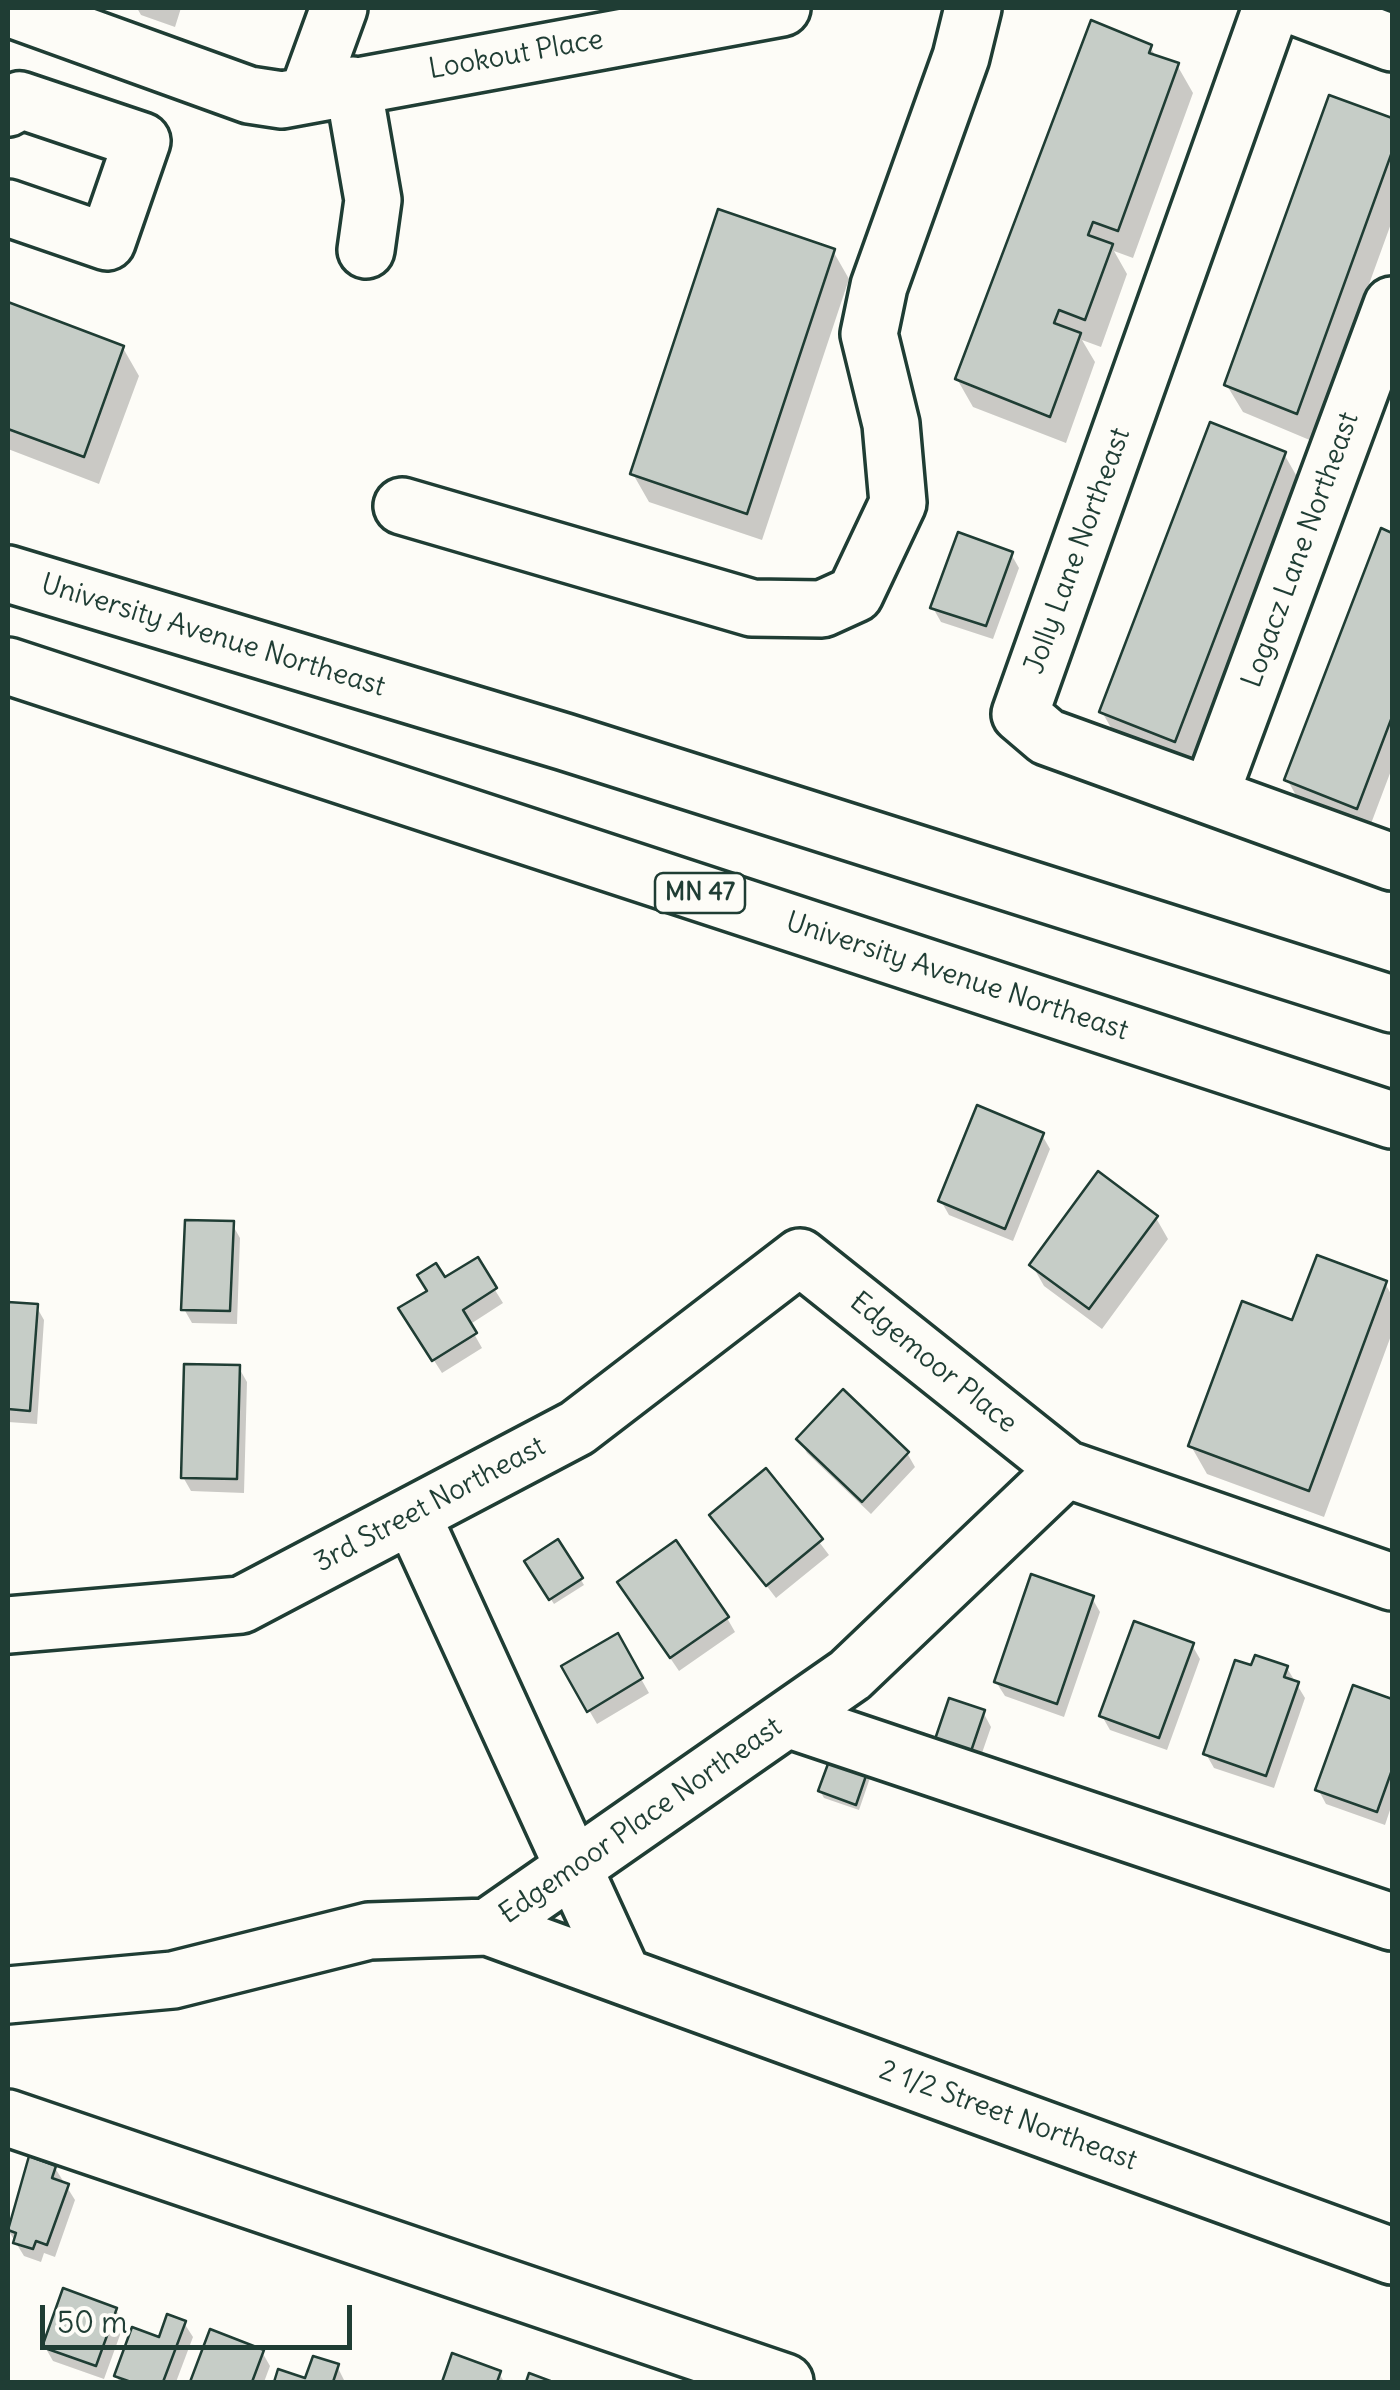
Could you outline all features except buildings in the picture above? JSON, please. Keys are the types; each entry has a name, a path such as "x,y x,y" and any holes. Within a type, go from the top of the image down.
{"street":[{"name":"Lookout Place","path":"8,8 250,95 282,100 751,10"},
{"path":"339,8 331,89 374,200 366,250"},
{"path":"402,506 752,608 822,609 855,594 898,504 892,424 869,334 879,286 961,57 973,8"},
{"name":"Jolly Lane Northeast","path":"1270,8 1020,714 1047,736 1392,862"},
{"path":"1298,8 1392,43"},
{"path":"8,108 20,100 142,141 107,242 8,208"},
{"name":"Logacz Lane Northeast","path":"1210,796 1392,305"},
{"name":"University Avenue Northeast","path":"8,574 566,742 1392,1004"},
{"name":"University Avenue Northeast","path":"8,666 1392,1120"},
{"name":"Edgemoor Place","path":"800,1257 1066,1469"},
{"name":"3rd Street Northeast","path":"8,1625 241,1605 577,1428 800,1257"},
{"path":"1066,1469 1392,1582"},
{"name":"Edgemoor Place Northeast","path":"8,1995 173,1980 370,1931 488,1927 850,1675 1066,1469"},
{"path":"412,1515 622,1976"},
{"path":"788,1719 1392,1922"},
{"name":"2 1/2 Street Northeast","path":"488,1927 1392,2256"},
{"path":"8,2118 785,2382"}]}
